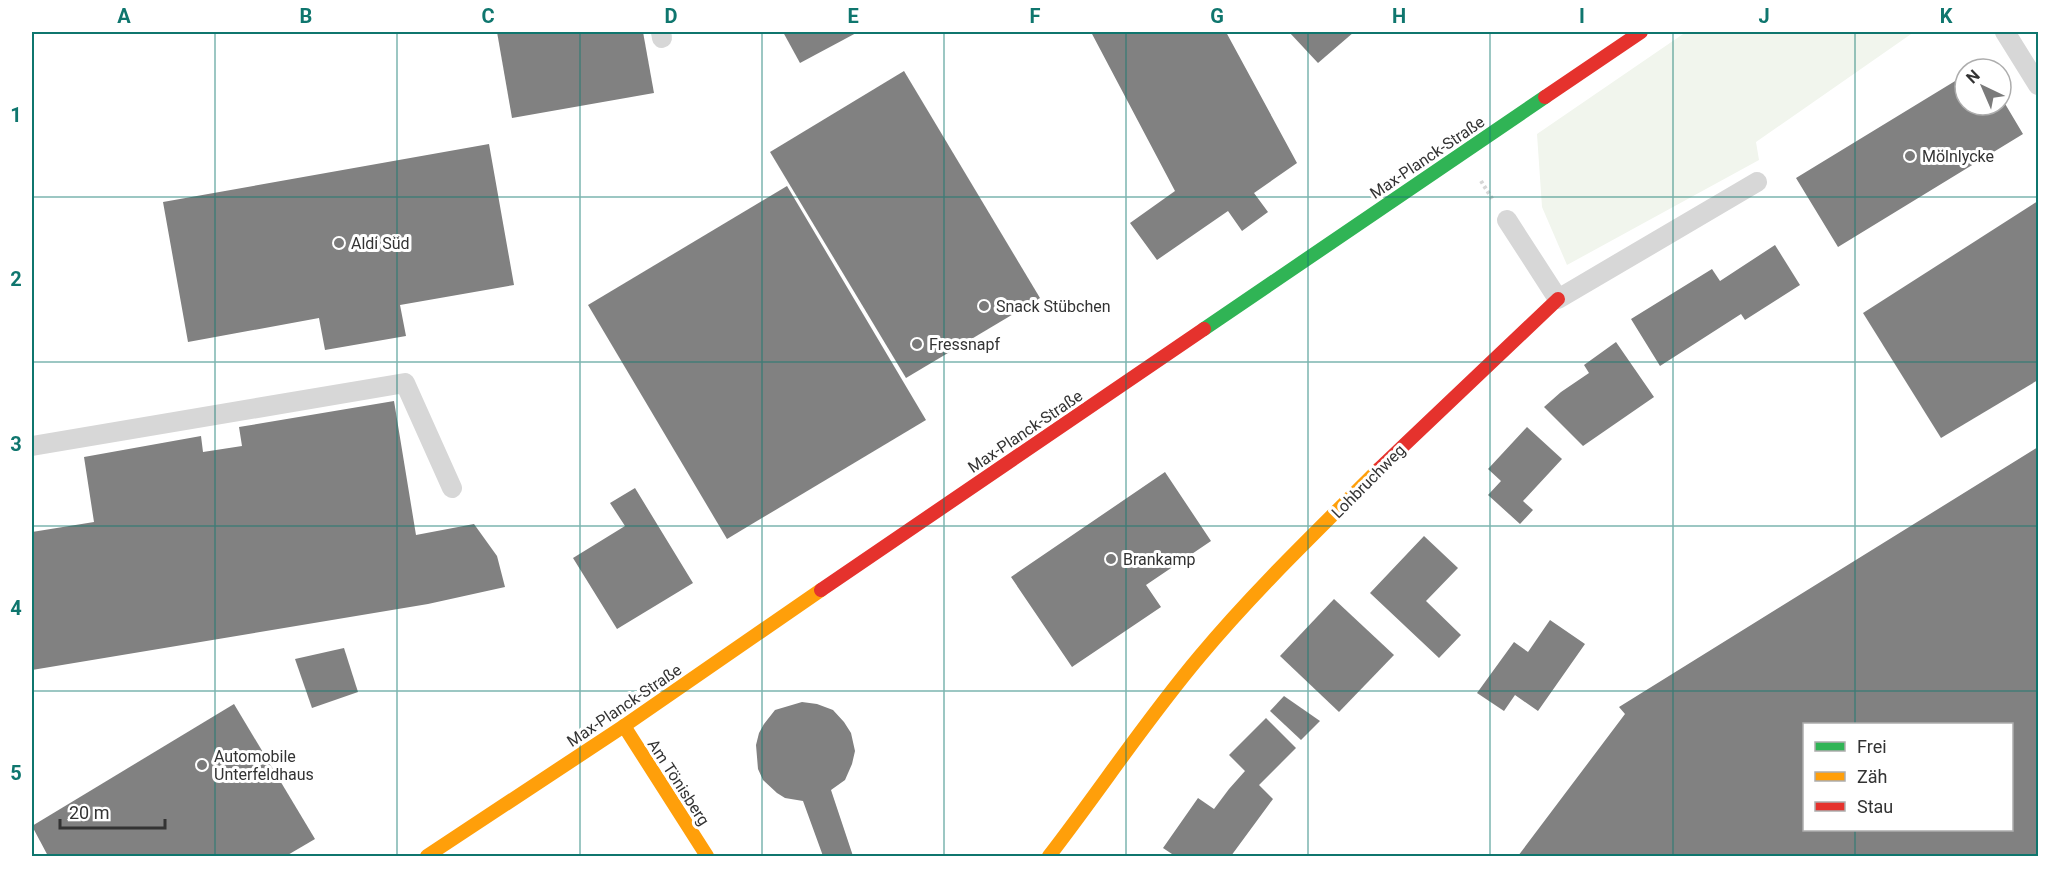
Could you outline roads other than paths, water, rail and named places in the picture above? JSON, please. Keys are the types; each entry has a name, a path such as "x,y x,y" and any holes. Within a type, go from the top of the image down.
{"street":[{"name":"Max-Planck-Straße","path":"427,856 624,726 734,648 1641,32"},
{"name":"Lohbruchweg","path":"1049,856 1155,713 1256,592 1485,365 1558,299"},
{"name":"Am Tönisberg","path":"624,726 707,856"}],"lane":[{"path":"2005,32 2038,85"},
{"name":"Lohbruchweg","path":"1558,299 1757,182"},
{"path":"1507,220 1558,299"},
{"path":"32,446 405,383 452,488"}],"place":[{"name":"Mölnlycke","path":"1910,156"},
{"name":"Aldi Süd","path":"339,243"},
{"name":"Snack Stübchen","path":"984,306"},
{"name":"Fressnapf","path":"917,344"},
{"name":"Brankamp","path":"1111,559"},
{"name":"Automobile Unterfeldhaus","path":"202,765"}]}
